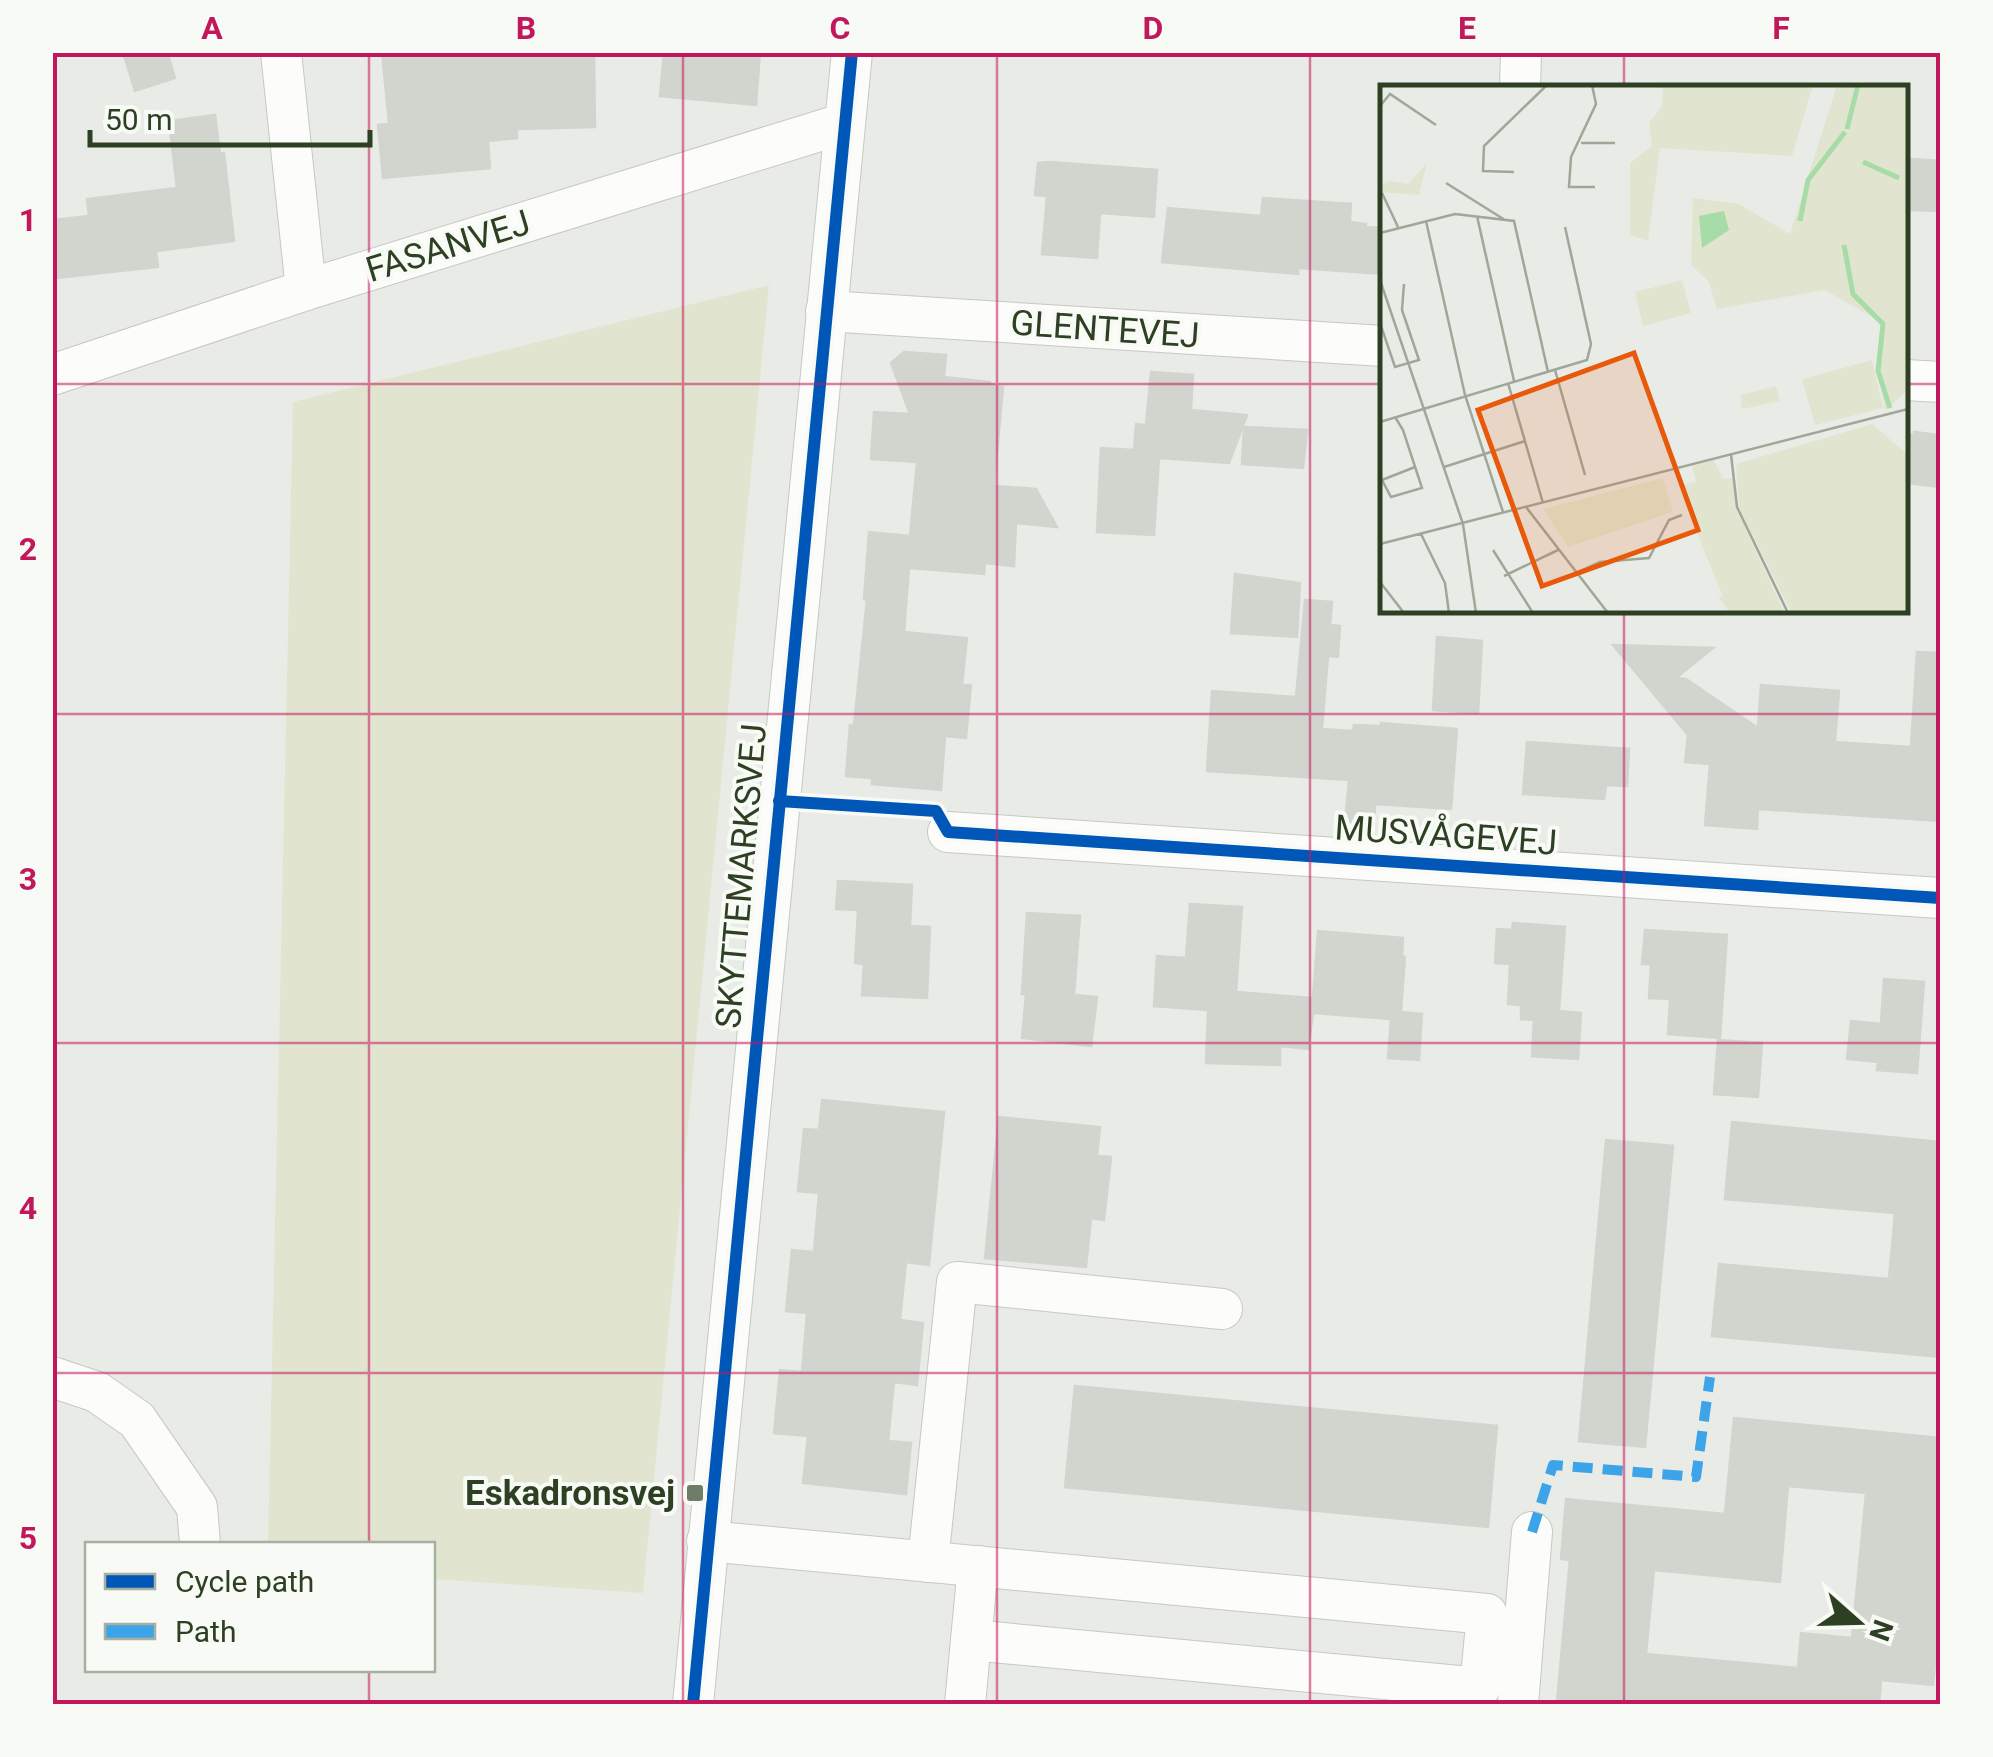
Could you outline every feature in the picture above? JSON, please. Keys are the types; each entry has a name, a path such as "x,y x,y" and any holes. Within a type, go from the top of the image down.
{"street":[{"path":"281,52 306,290"},
{"name":"SKYTTEMARKSVEJ","path":"693,1704 852,52"},
{"path":"1520,85 1522,52"},
{"name":"FASANVEJ","path":"52,374 306,290 845,123"},
{"name":"GLENTEVEJ","path":"826,311 1380,346"},
{"path":"1908,380 1940,382"},
{"name":"MUSVÅGEVEJ","path":"948,832 1940,898"},
{"path":"928,1562 958,1282 1222,1309"},
{"path":"52,1377 97,1392 138,1420 196,1506 200,1542"},
{"path":"1518,1704 1532,1532"},
{"path":"708,1541 1487,1614 1480,1688 971,1640"},
{"path":"965,1704 978,1566"}],"green space":[{"path":"769,285 643,1593 435,1579 435,1542 268,1542 293,402"}],"building":[{"path":"123,52 167,52 175,78 135,91"},
{"path":"382,52 594,52 595,127 517,129 517,138 488,141 490,168 383,178 378,125 389,124"},
{"path":"664,52 760,52 756,105 660,96"},
{"path":"215,115 220,154 224,153 234,241 156,251 158,267 55,278 52,220 89,216 87,199 177,188 169,121"},
{"path":"1911,159 1940,161 1940,211 1910,210"},
{"path":"1038,163 1157,170 1154,217 1100,213 1097,258 1042,254 1047,196 1035,195"},
{"path":"1263,198 1351,204 1350,222 1380,228 1380,274 1298,268 1298,274 1162,262 1168,208 1261,216"},
{"path":"904,352 946,355 944,377 1003,387 994,486 1036,489 1057,527 1016,523 1014,566 985,563 984,574 909,568 904,632 967,638 962,685 971,685 966,738 945,736 941,790 872,784 872,778 846,776 867,600 864,599 869,532 910,536 917,462 871,459 874,412 910,414 891,363"},
{"path":"1151,372 1193,375 1191,410 1247,415 1229,463 1159,458 1154,535 1097,532 1101,448 1134,450 1136,424 1146,425"},
{"path":"1244,427 1307,430 1303,468 1242,464"},
{"path":"1908,434 1940,435 1940,487 1908,483"},
{"path":"1235,574 1300,583 1297,637 1231,633"},
{"path":"1305,600 1332,602 1330,625 1340,626 1338,657 1328,656 1322,729 1353,731 1354,725 1379,726 1380,733 1381,723 1457,729 1451,809 1375,804 1374,826 1345,823 1349,780 1207,771 1212,691 1296,697"},
{"path":"1437,637 1482,641 1478,713 1433,710"},
{"path":"1613,645 1713,648 1676,678 1686,679 1758,728 1761,685 1839,691 1835,742 1911,747 1917,652 1940,653 1940,821 1758,809 1757,829 1705,825 1710,764 1685,762 1688,735"},
{"path":"1527,742 1629,749 1627,786 1606,785 1604,799 1523,794"},
{"path":"838,881 912,885 910,926 930,927 927,998 862,995 864,964 855,963 858,910 836,909"},
{"path":"1190,904 1242,907 1236,992 1313,998 1318,931 1403,938 1401,1012 1422,1014 1419,1060 1388,1058 1391,1019 1313,1013 1308,1049 1280,1046 1280,1065 1206,1063 1208,1010 1154,1006 1157,956 1186,958"},
{"path":"1027,913 1080,916 1074,995 1097,997 1091,1046 1022,1038"},
{"path":"1513,923 1565,927 1559,1011 1581,1013 1578,1059 1532,1056 1534,1020 1521,1019 1521,1005 1508,1004 1510,964 1495,963 1497,929 1512,930"},
{"path":"1645,930 1727,935 1720,1038 1668,1034 1670,999 1649,998 1651,964 1642,964"},
{"path":"1884,979 1924,982 1917,1073 1877,1070 1878,1062 1847,1059 1851,1021 1881,1024"},
{"path":"1718,1040 1762,1043 1758,1097 1714,1094"},
{"path":"822,1100 944,1112 929,1265 906,1262 900,1320 923,1323 917,1385 894,1382 888,1441 911,1443 906,1494 803,1483 808,1436 774,1433 780,1370 802,1372 807,1313 786,1311 792,1250 814,1252 819,1193 798,1191 804,1129 819,1130"},
{"path":"999,1117 1100,1127 1097,1156 1111,1157 1104,1220 1091,1218 1086,1267 985,1258"},
{"path":"1732,1122 1940,1142 1940,1357 1712,1336 1719,1264 1889,1279 1895,1213 1725,1199"},
{"path":"1606,1140 1673,1146 1645,1447 1579,1441"},
{"path":"1075,1386 1497,1426 1488,1527 1065,1487"},
{"path":"1734,1418 1940,1438 1940,1612 1933,1685 1881,1680 1879,1704 1759,1699 1758,1704 1557,1701 1570,1560 1561,1559 1566,1499 1725,1514","holes":["1788,1486 1866,1493 1852,1638 1801,1633 1798,1668 1646,1654 1654,1570 1780,1582"]}],"marked path":[{"path":"1532,1532 1553,1465 1696,1477 1710,1377"}],"cycle path":[{"path":"693,1704 852,52"},
{"path":"779,801 936,811 948,832 1940,898"}],"place":[{"name":"Eskadronsvej","path":"695,1493"}]}
